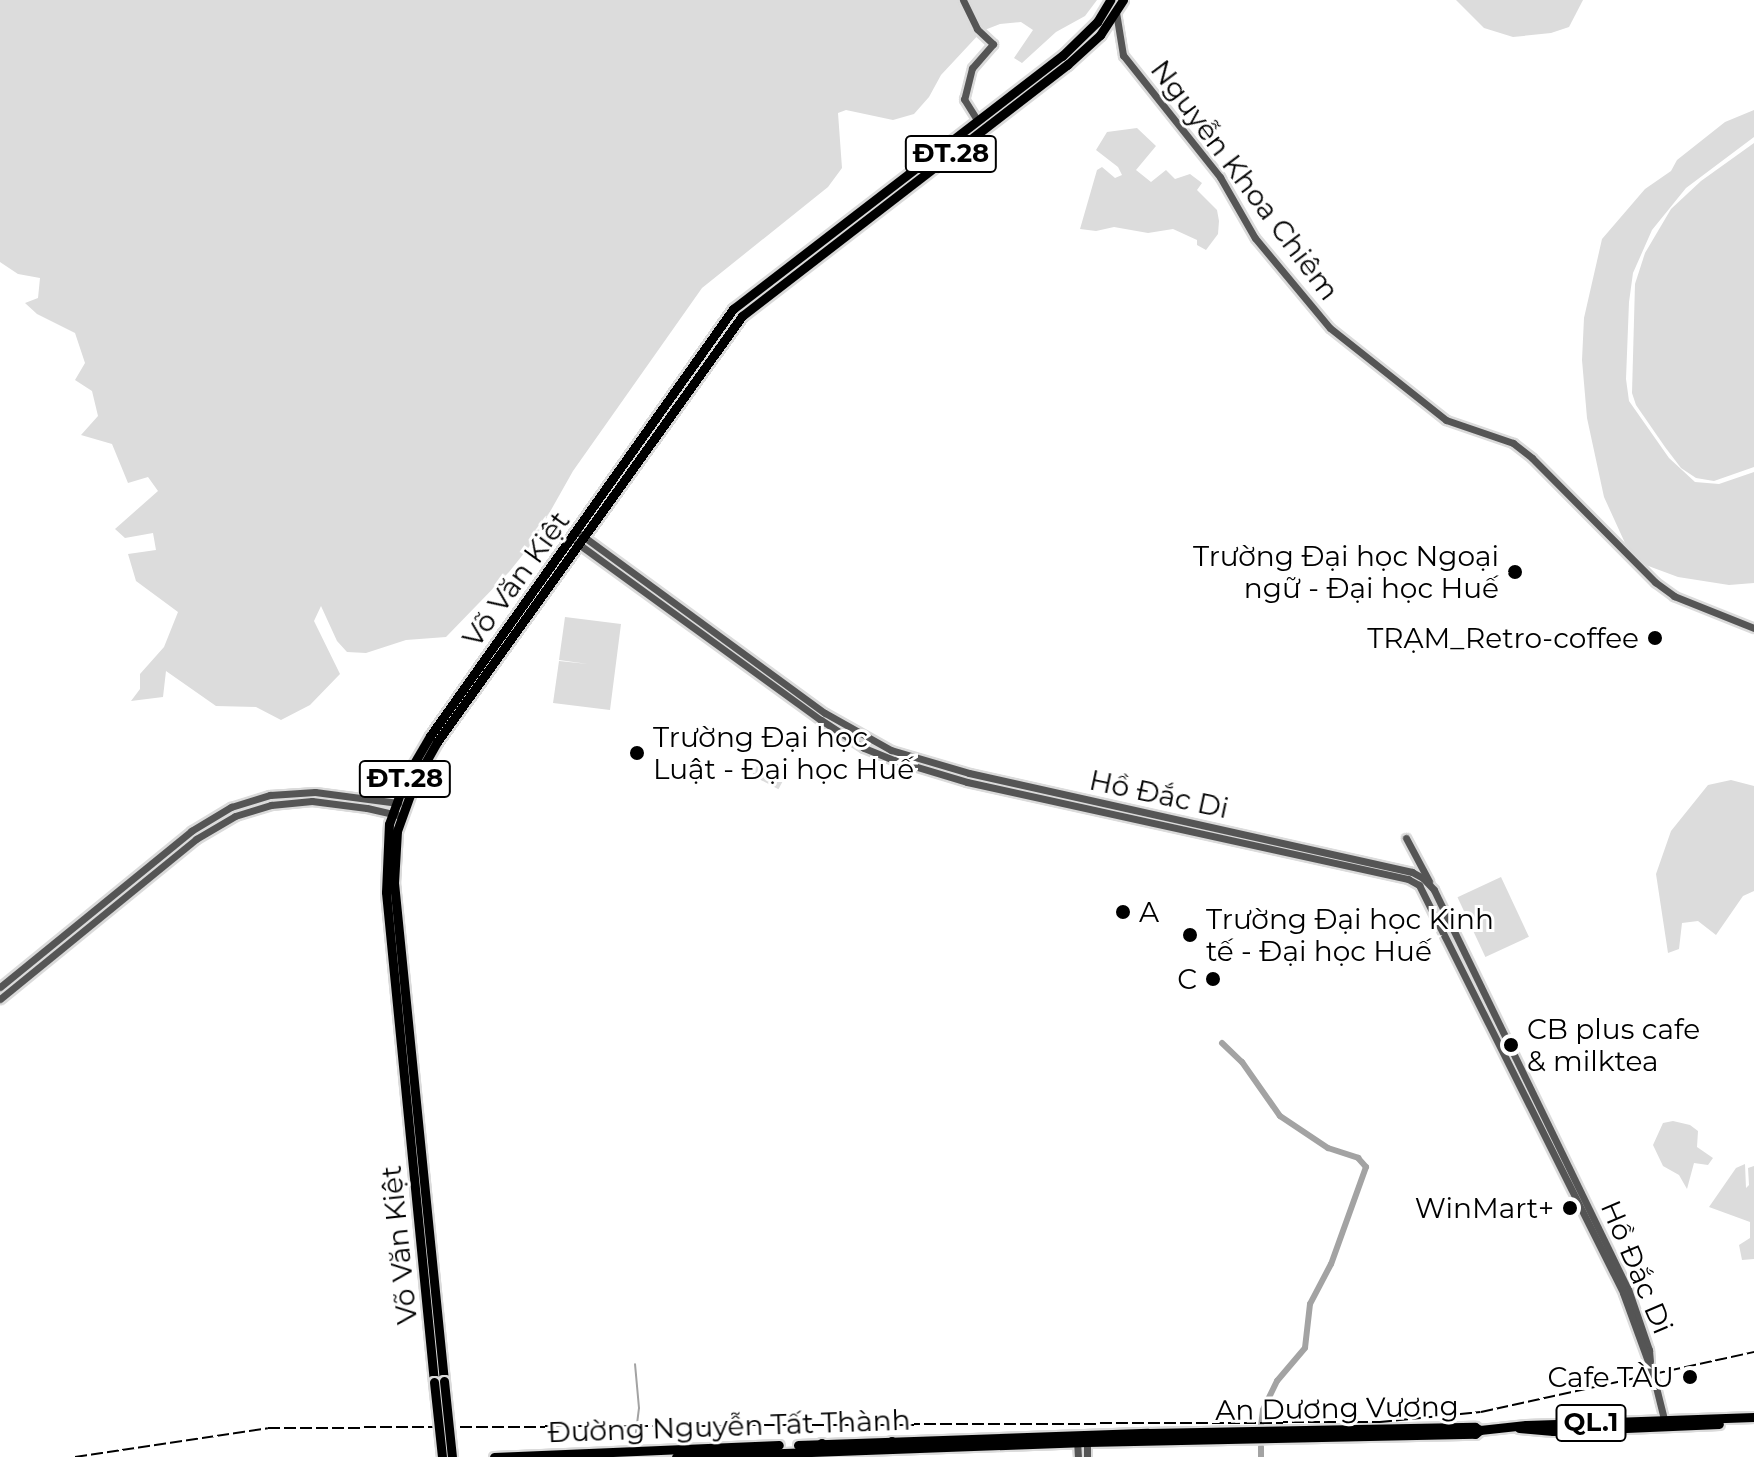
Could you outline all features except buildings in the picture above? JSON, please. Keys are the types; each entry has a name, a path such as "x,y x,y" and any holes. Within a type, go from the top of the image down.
{"main road":[{"name":"Võ Văn Kiệt","path":"439,1382 385,865 399,803 430,736 579,539 733,309 763,290 980,124 1085,50 1111,6 1123,0"},
{"name":"ĐT.28","path":"439,1382 442,1457"},
{"name":"ĐT.28","path":"439,1382 452,1457"},
{"name":"QL.1","path":"1519,1428 1526,1425 1664,1419 1754,1420"},
{"name":"QL.1","path":"1519,1428 1553,1431 1754,1420"},
{"name":"An Dương Vương","path":"966,1443 1519,1428"},
{"name":"Đường Nguyễn Tất Thành","path":"494,1457 646,1450 966,1443"},
{"name":"Đường Nguyễn Tất Thành","path":"676,1457 822,1447"}],"street":[{"path":"963,0 977,29 993,44 972,68 964,99 980,124"},
{"name":"Nguyễn Khoa Chiêm","path":"1111,6 1123,55 1207,158 1255,238 1330,328 1446,420 1513,443 1532,458 1655,582 1674,596 1754,628"},
{"name":"Hồ Đắc Di","path":"579,539 821,720 879,754 967,782 1380,868 1421,881 1434,890 1628,1289 1649,1350 1650,1367"},
{"path":"0,987 188,834 231,807 270,795 315,792 399,803"},
{"path":"0,999 194,841 235,816 271,805 312,801 396,815"},
{"path":"188,834 194,841"},
{"path":"1406,838 1434,890"},
{"name":"Hồ Đắc Di","path":"1421,881 1623,1293 1650,1367"},
{"path":"45,950 52,957"},
{"path":"1650,1367 1664,1419"},
{"path":"1078,1457 1082,1439"},
{"path":"1082,1439 1087,1457"}],"shaded area":[{"path":"0,0 1097,0 1085,16 1056,32 1022,63 1014,58 1033,30 1021,22 1000,24 982,31 941,75 929,97 914,114 893,120 846,110 838,113 842,168 828,187 702,288 573,471 533,542 509,572 446,637 406,640 366,653 347,652 337,641 321,606 314,621 340,674 310,705 281,720 256,707 216,706 166,671 163,697 131,701 140,689 140,674 164,647 178,612 136,581 128,554 156,550 153,533 125,538 115,529 158,491 148,477 128,483 112,444 81,435 98,416 92,391 75,380 85,363 75,333 37,314 25,303 38,298 40,278 18,274 0,262"},
{"path":"1456,0 1583,0 1569,27 1551,33 1513,37 1484,28"},
{"path":"1754,110 1754,137 1686,188 1652,230 1633,273 1629,302 1626,379 1629,401 1669,458 1695,482 1719,484 1754,472 1754,583 1729,585 1678,577 1643,564 1625,543 1604,497 1587,418 1582,360 1584,318 1602,239 1645,189 1671,171 1677,160 1725,122"},
{"path":"1137,128 1156,146 1136,170 1151,182 1166,170 1175,179 1190,174 1202,183 1197,190 1217,210 1219,221 1218,234 1206,250 1197,245 1197,240 1173,229 1148,233 1114,227 1096,231 1080,229 1097,170 1102,167 1115,178 1122,175 1118,167 1096,150 1107,132"},
{"path":"1754,143 1754,467 1714,481 1696,478 1681,468 1636,405 1632,393 1635,284 1645,253 1671,209 1701,181"},
{"path":"565,617 621,624 610,710 553,703 559,661 588,664 559,660"},
{"path":"759,762 785,776 778,789 752,775"},
{"path":"1731,780 1754,786 1754,891 1743,896 1716,935 1698,921 1682,923 1679,949 1668,953 1656,874 1671,831 1708,785"},
{"path":"1501,877 1529,937 1485,957 1457,897"},
{"path":"1673,1121 1690,1125 1698,1131 1697,1147 1713,1158 1708,1165 1694,1163 1687,1189 1679,1175 1663,1166 1653,1145 1663,1123"},
{"path":"1745,1164 1746,1188 1749,1185 1748,1168 1754,1166 1754,1259 1742,1260 1739,1245 1750,1238 1750,1222 1709,1207 1736,1168"}],"waterway":[{"path":"1222,1043 1242,1062 1280,1116 1328,1148 1358,1158 1366,1167 1331,1264 1310,1304 1305,1348 1277,1381 1263,1410 1261,1427"},
{"path":"634,1448 639,1408 635,1364"},
{"path":"1261,1447 1261,1457"}],"railway":[{"path":"75,1457 268,1428 1380,1422 1481,1412 1754,1352"}],"place":[{"name":"Trường Đại học Ngoại ngữ - Đại học Huế","path":"1515,572"},
{"name":"TRẠM_Retro-coffee","path":"1655,638"},
{"name":"Trường Đại học Luật - Đại học Huế","path":"637,753"},
{"name":"A","path":"1123,912"},
{"name":"Trường Đại học Kinh tế - Đại học Huế","path":"1190,935"},
{"name":"C","path":"1213,979"},
{"name":"CB plus cafe & milktea","path":"1511,1045"},
{"name":"WinMart+","path":"1570,1208"},
{"name":"Cafe TÀU","path":"1690,1377"}]}
